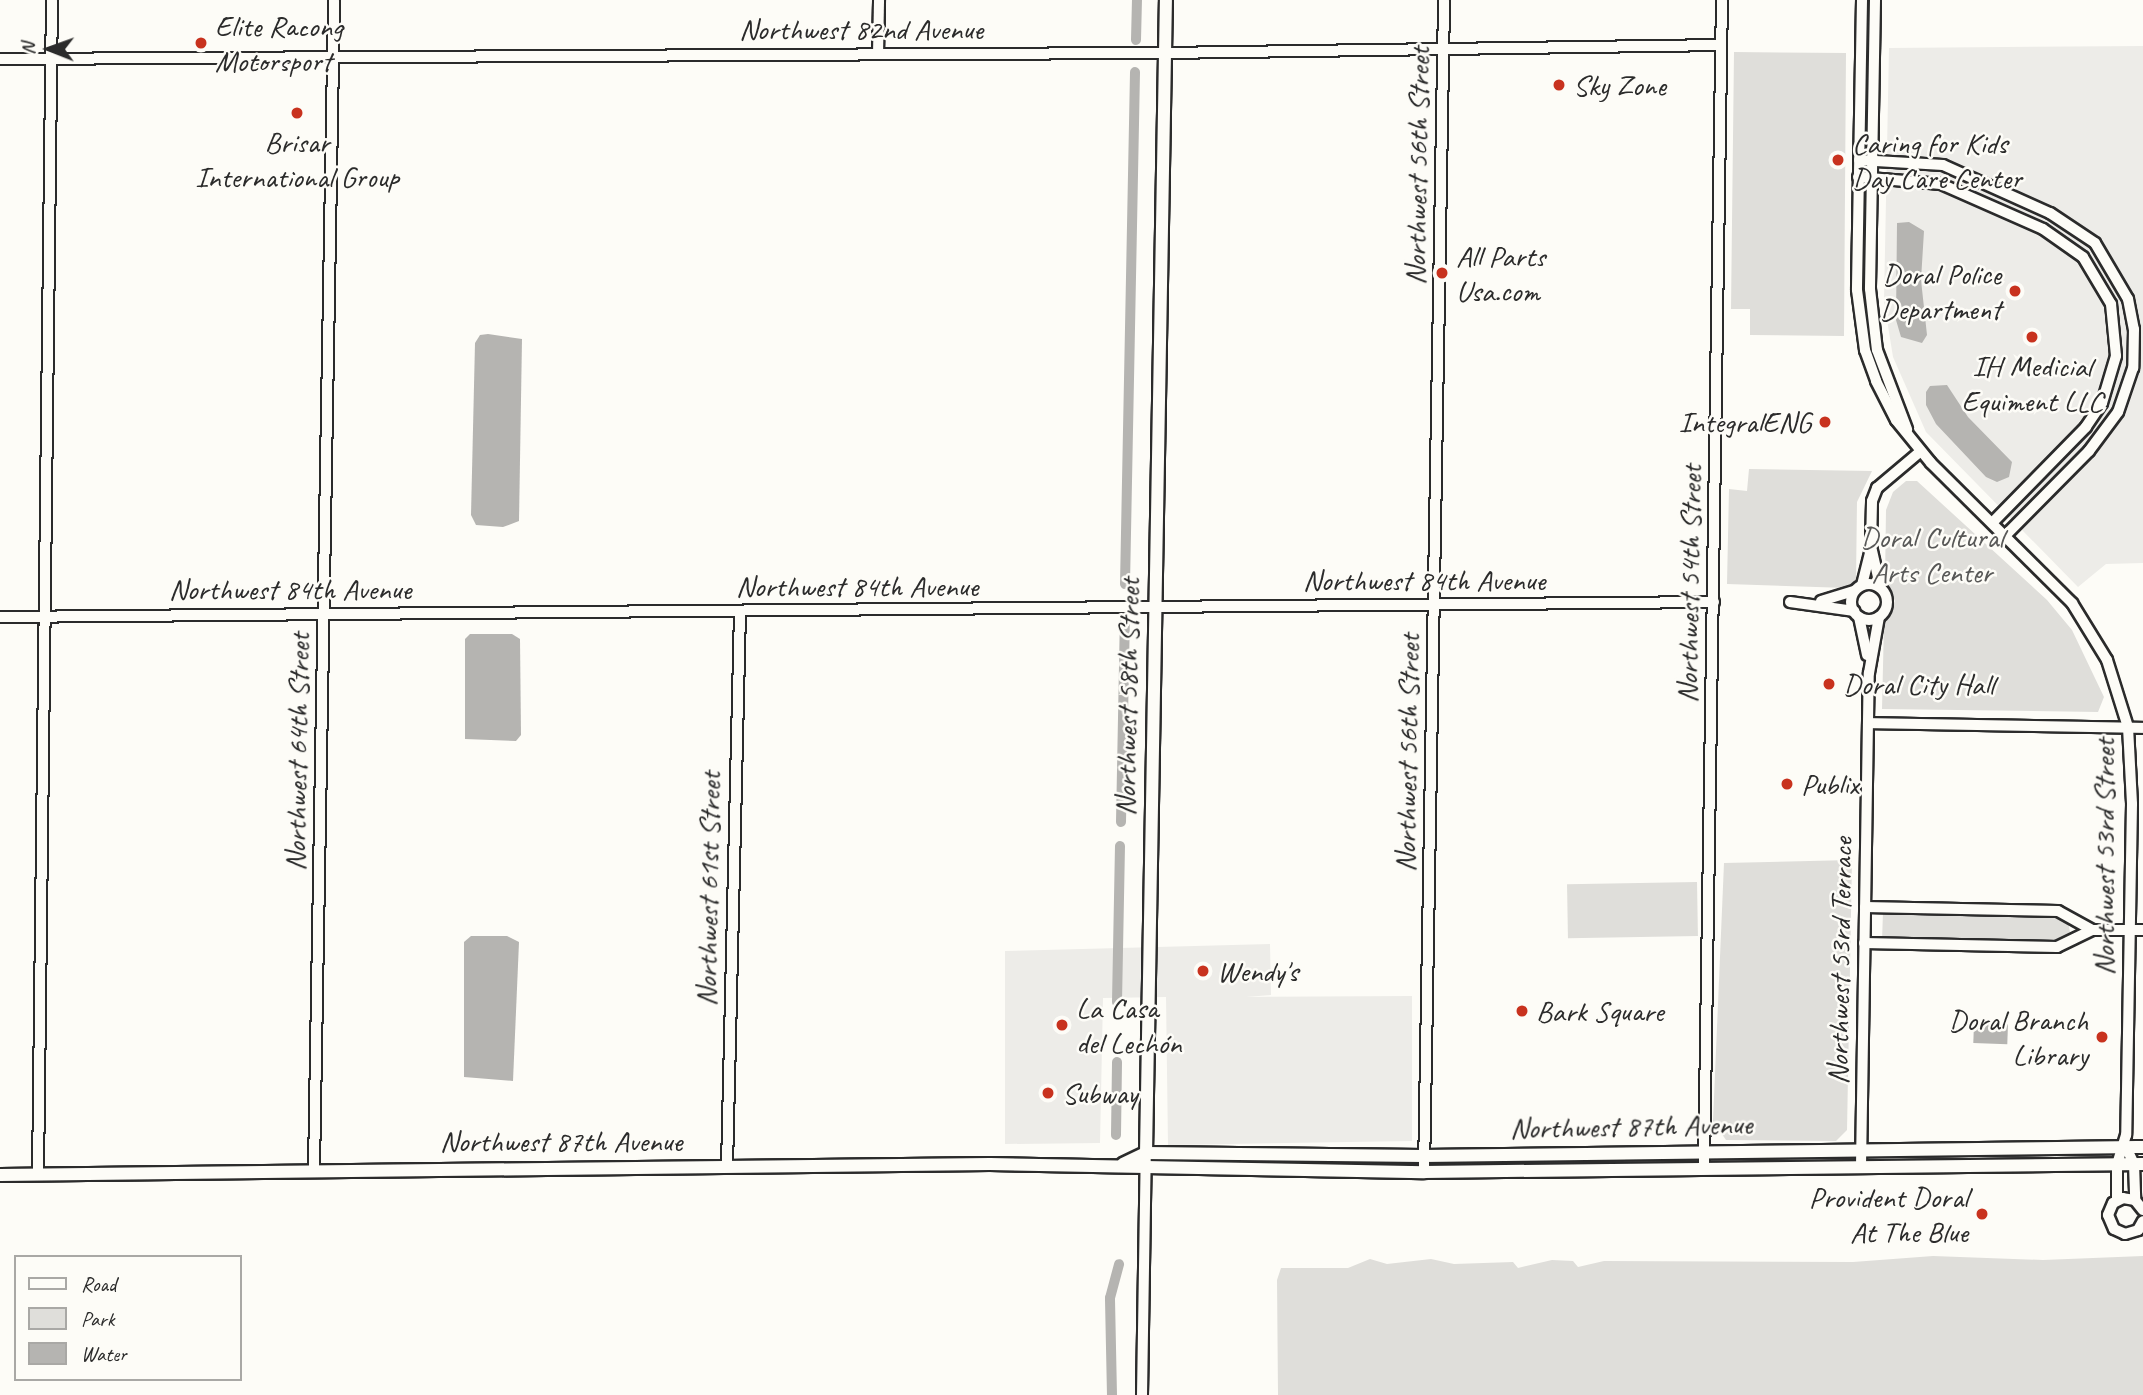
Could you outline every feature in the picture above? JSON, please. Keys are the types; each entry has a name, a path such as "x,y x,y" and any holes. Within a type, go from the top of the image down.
{"main road":[{"name":"Northwest 58th Street","path":"1146,1153 1166,0"},
{"name":"Northwest 87th Avenue","path":"1123,1164 1146,1153 1423,1156 1703,1150 2143,1147"},
{"name":"Northwest 87th Avenue","path":"0,1175 314,1169 1123,1164 1145,1170 1424,1172 2139,1164"}],"street":[{"path":"38,1175 52,0"},
{"name":"Northwest 64th Street","path":"314,1169 334,0"},
{"path":"878,54 879,0"},
{"name":"Northwest 56th Street","path":"1424,1172 1444,0"},
{"name":"Northwest 54th Street","path":"1703,1168 1722,0"},
{"name":"Northwest 53rd Street","path":"1862,0 1857,290 1865,350 1883,398 1921,451 2072,603 2094,634 2112,672 2128,727 2132,755 2126,1147 2117,1164"},
{"name":"Northwest 53rd Street","path":"1875,0 1870,289 1880,360 1910,436"},
{"name":"Northwest 82nd Avenue","path":"0,60 1164,53 1721,45"},
{"path":"1859,160 1926,162 1973,179 2050,213 2095,243 2120,281 2134,329 2130,383 2118,412 2089,451 2005,536"},
{"path":"1858,177 1926,180 1966,194 2068,245 2093,270 2115,320 2112,377 2092,420 1992,523"},
{"path":"1966,194 1973,179"},
{"path":"1865,350 1880,360"},
{"path":"1814,602 1858,588 1880,586 1871,545 1871,511 1877,488 1921,451"},
{"path":"1858,588 1871,545"},
{"name":"Northwest 53rd Terrace","path":"1861,1166 1869,673 1879,617 1888,601 1880,586"},
{"name":"Northwest 53rd Terrace","path":"1858,588 1856,614 1869,673"},
{"name":"Northwest 84th Avenue","path":"0,617 1714,602"},
{"path":"1790,602 1814,602 1856,614 1879,617"},
{"name":"Northwest 61st Street","path":"727,1167 740,612"},
{"path":"1868,723 2143,728"},
{"path":"1865,907 2058,911 2092,930"},
{"path":"2068,944 2073,932 2069,915"},
{"path":"1864,943 2068,944 2092,930 2143,930"},
{"name":"Northwest 53rd Street","path":"2126,1147 2139,1164"},
{"name":"Northwest 58th Street","path":"1142,1395 1146,1153"},
{"path":"2117,1164 2117,1200 2108,1215 2114,1229 2132,1233 2143,1221"},
{"path":"2139,1164 2135,1200 2143,1210"},
{"path":"2117,1200 2135,1200"}],"shaded area":[{"path":"2143,46 2143,563 2106,564 2078,587 1926,432 1893,357 1884,301 1889,48"},
{"path":"1270,944 1271,995 1246,997 1412,996 1412,1141 1168,1145 1166,997 1103,998 1100,1143 1005,1144 1005,951"}],"green space":[{"path":"1734,52 1846,53 1844,336 1750,335 1750,309 1731,309"},
{"path":"1749,469 1872,471 1857,502 1856,580 1847,588 1727,584 1729,489 1747,491"},
{"name":"Doral Cultural Arts Center","path":"1906,481 1917,481 2047,600 2072,630 2104,697 2098,712 1882,709 1884,623 1895,601 1885,580 1886,510 1893,492"},
{"path":"1852,860 1847,1130 1836,1141 1726,1140 1713,1121 1724,863"},
{"path":"1697,882 1698,936 1568,938 1567,884"},
{"path":"1883,912 2058,915 2068,922 2070,932 2061,943 1882,941"},
{"path":"1933,1256 2043,1260 2143,1256 2143,1395 1278,1395 1277,1280 1281,1268 1348,1268 1370,1259 1387,1264 1431,1259 1454,1264 1513,1262 1518,1268 1552,1260 1573,1261 1578,1267 1604,1261 1853,1262"}],"water":[{"path":"1909,222 1924,231 1921,280 1927,335 1922,343 1901,337 1896,320 1897,223"},
{"path":"480,335 522,339 519,521 503,527 476,525 471,515 475,343"},
{"path":"1947,385 1968,417 2012,462 2009,477 1997,482 1986,477 1936,424 1926,405 1926,392 1930,386"},
{"path":"470,634 512,634 520,639 521,735 516,741 465,739 465,639"},
{"path":"471,936 507,936 519,942 513,1081 464,1077 464,942"},
{"path":"1974,1023 2008,1024 2007,1044 1973,1043"}],"waterway":[{"path":"1136,40 1137,0"},
{"path":"1125,584 1135,72"},
{"path":"1121,822 1125,621"},
{"path":"1117,1002 1120,846"},
{"path":"1116,1135 1117,1062"},
{"path":"1112,1395 1110,1298 1119,1264"}],"place":[{"name":"Elite Racong Motorsport","path":"201,43"},
{"name":"Sky Zone","path":"1559,85"},
{"name":"Brisar International Group","path":"297,113"},
{"name":"Caring for Kids Day Care Center","path":"1838,160"},
{"name":"All Parts Usa.com","path":"1442,273"},
{"name":"Doral Police Department","path":"2015,291"},
{"name":"IH Medicial Equiment LLC","path":"2032,337"},
{"name":"IntegralENG","path":"1825,422"},
{"name":"Doral City Hall","path":"1829,684"},
{"name":"Publix","path":"1787,784"},
{"name":"Wendy's","path":"1203,971"},
{"name":"Bark Square","path":"1522,1011"},
{"name":"La Casa del Lechón","path":"1062,1025"},
{"name":"Doral Branch Library","path":"2102,1037"},
{"name":"Subway","path":"1048,1093"},
{"name":"Provident Doral At The Blue","path":"1982,1214"}]}
